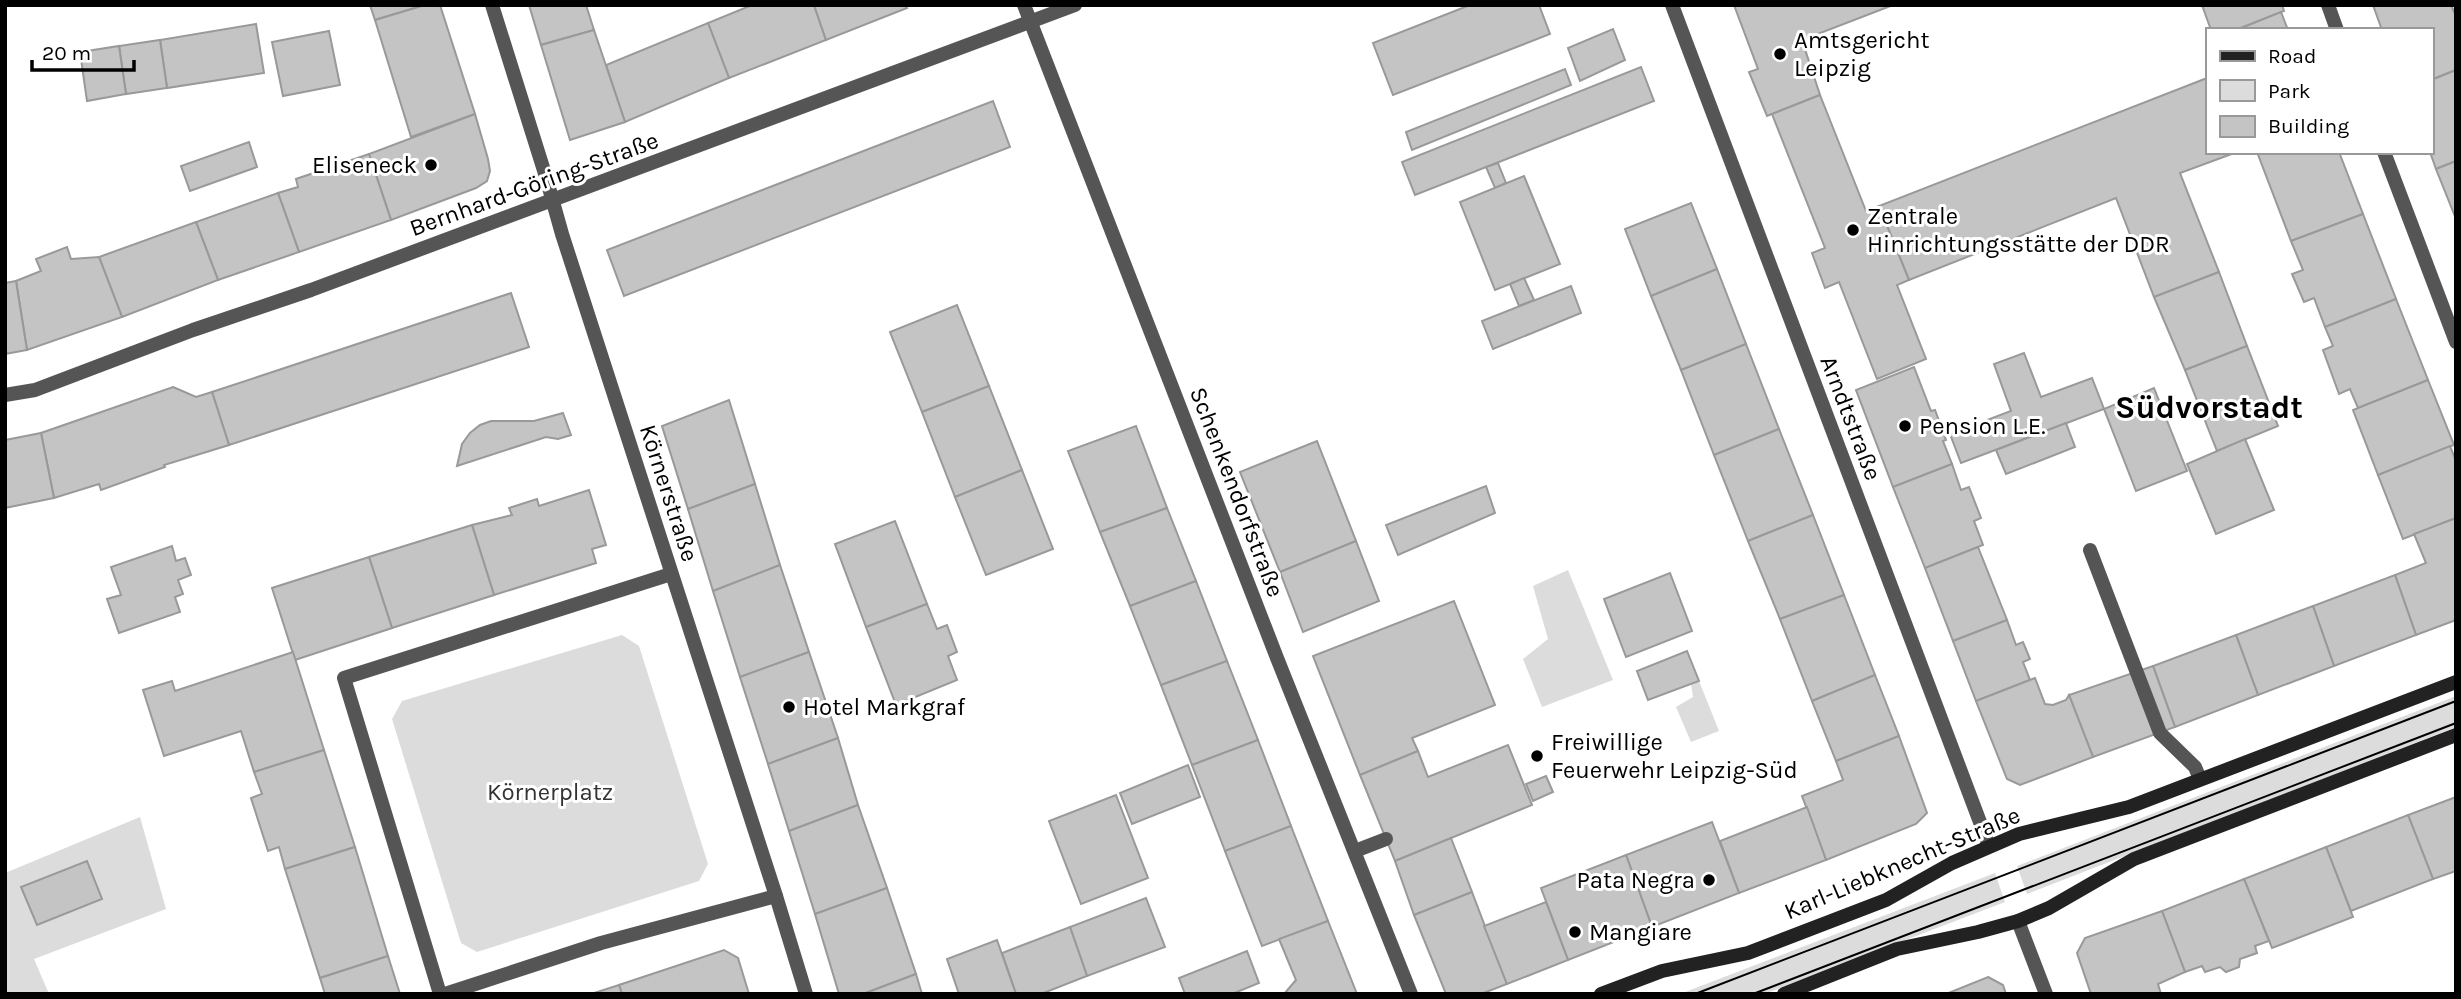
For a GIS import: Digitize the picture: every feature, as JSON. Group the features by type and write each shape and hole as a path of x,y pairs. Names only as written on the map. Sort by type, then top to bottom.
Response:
{"main road":[{"name":"Karl-Liebknecht-Straße","path":"1601,994 1661,971 1748,953 1886,900 1952,863 2019,834 2129,807 2456,682"},
{"path":"1784,994 1897,949 1978,932 2018,920 2049,908 2134,859 2456,735"}],"street":[{"name":"Körnerstraße","path":"492,5 806,994"},
{"name":"Schenkendorfstraße","path":"1024,5 1411,994"},
{"name":"Bernhard-Göring-Straße","path":"5,395 35,390 192,330 553,202 1075,5"},
{"name":"Arndtstraße","path":"1671,5 1989,846"},
{"path":"2328,5 2336,28"},
{"path":"2385,154 2456,342"},
{"path":"2090,550 2160,733 2195,766 2200,779"},
{"path":"671,574 344,678 442,994 601,943 776,896"},
{"path":"1355,851 1386,839"},
{"path":"2018,920 2046,994"}],"green space":[{"path":"1568,570 1613,680 1542,707 1523,659 1548,639 1533,586"},
{"name":"Körnerplatz","path":"622,635 639,646 708,864 699,881 477,952 461,943 392,719 402,701"},
{"path":"1699,681 1719,731 1691,742 1676,707 1693,697 1691,684"},
{"path":"2456,696 2456,727 2027,894 2017,866"},
{"path":"140,817 166,909 34,959 49,994 5,994 5,873"},
{"path":"1995,873 2005,902 1764,994 1680,994"}],"building":[{"path":"370,5 425,5 375,20"},
{"path":"425,5 440,5 475,114 411,137 375,20"},
{"path":"529,5 586,5 594,30 541,45"},
{"path":"752,5 814,5 826,40 729,78 708,23"},
{"path":"814,5 905,5 907,8 826,40"},
{"path":"1470,5 1539,5 1550,34 1393,95 1373,43"},
{"name":"Amtsgericht Leipzig","path":"1734,5 1893,5 1802,40 1820,95 1767,116 1749,72 1758,69"},
{"path":"2202,5 2282,5 2284,11 2241,28 2210,28"},
{"path":"2373,5 2451,5 2456,16 2456,70 2433,79 2433,28 2381,28"},
{"path":"2281,12 2287,28 2241,28"},
{"path":"708,23 729,78 625,122 606,65"},
{"path":"256,24 264,73 167,88 160,40"},
{"path":"1613,29 1625,60 1580,81 1568,48"},
{"path":"594,30 625,122 570,140 541,45"},
{"path":"329,31 340,85 283,96 272,42"},
{"path":"160,40 167,88 126,94 119,46"},
{"path":"119,46 126,94 87,101 80,52"},
{"path":"1641,67 1654,101 1415,195 1402,162"},
{"path":"1565,69 1571,85 1412,150 1406,132"},
{"path":"2456,70 2456,161 2436,169 2431,154 2433,154 2433,79"},
{"path":"2206,78 2206,154 2232,154 2180,173 2219,272 2154,297 2116,198 1909,280 1879,206"},
{"name":"Zentrale Hinrichtungsstätte der DDR","path":"1820,95 1866,211 1879,206 1909,280 1897,285 1926,359 1877,379 1839,282 1825,288 1812,253 1825,248 1772,114"},
{"path":"993,101 1010,147 624,296 607,250"},
{"name":"Eliseneck","path":"475,114 488,159 490,171 487,181 476,188 391,220 369,154"},
{"path":"249,142 257,167 190,191 181,166"},
{"path":"369,154 391,220 299,252 278,193 298,187 296,179"},
{"path":"2258,154 2340,154 2363,214 2291,241"},
{"path":"2456,161 2456,219 2436,169"},
{"path":"1498,163 1506,183 1495,188 1486,167"},
{"path":"1524,176 1560,264 1495,290 1460,202"},
{"path":"278,193 299,252 218,280 196,222"},
{"path":"1691,203 1717,269 1651,296 1625,229"},
{"path":"2363,214 2396,299 2325,327 2314,298 2304,302 2292,274 2303,270 2291,241"},
{"path":"196,222 218,280 122,317 99,257"},
{"path":"67,247 71,259 99,257 122,317 27,350 16,281 41,271 36,259"},
{"path":"1717,269 1746,344 1681,370 1651,296"},
{"path":"2219,272 2247,346 2185,370 2154,297"},
{"path":"1524,278 1534,300 1519,306 1510,284"},
{"path":"16,281 27,350 5,354 5,283"},
{"path":"1571,286 1581,313 1493,349 1482,321"},
{"path":"511,293 529,347 229,445 212,392"},
{"path":"2396,299 2428,380 2358,408 2350,389 2339,394 2323,350 2333,346 2325,327"},
{"path":"957,305 989,386 922,412 890,332"},
{"path":"1746,344 1779,429 1714,455 1681,370"},
{"path":"2247,346 2278,426 2217,451 2185,370"},
{"path":"2024,353 2041,397 2092,378 2104,409 1961,463 1950,434 2011,411 1994,364"},
{"name":"Pension L.E.","path":"1914,367 1931,411 1935,410 1952,464 1893,487 1856,390"},
{"path":"2428,380 2454,445 2378,475 2353,410"},
{"path":"989,386 1022,470 955,497 922,412"},
{"path":"173,387 196,397 212,392 229,445 164,465 165,467 101,490 99,484 54,498 41,433"},
{"path":"2154,388 2187,471 2136,491 2104,409"},
{"path":"729,400 755,484 688,509 662,426"},
{"path":"563,413 571,435 558,439 546,437 457,466 462,444 480,425 491,421 534,421"},
{"path":"2066,423 2075,447 2006,474 1996,450"},
{"path":"1136,426 1167,508 1100,532 1068,451"},
{"path":"1779,429 1813,515 1748,541 1714,455"},
{"path":"41,433 54,498 5,508 5,440"},
{"path":"2245,439 2274,510 2216,534 2187,464"},
{"path":"1317,441 1356,541 1280,572 1240,472"},
{"path":"2450,446 2456,461 2456,518 2403,539 2378,475"},
{"path":"1952,464 1961,490 1969,487 1981,518 1974,521 1983,545 1925,568 1893,487"},
{"path":"1022,470 1053,549 986,575 955,497"},
{"path":"755,484 780,565 713,591 688,509"},
{"path":"1486,486 1495,513 1398,555 1386,525"},
{"path":"589,490 606,545 592,549 596,563 494,595 472,525 512,515 509,508 537,499 539,506"},
{"path":"1167,508 1196,581 1130,606 1100,532"},
{"path":"1813,515 1844,595 1780,619 1748,541"},
{"path":"2456,518 2456,620 2416,635 2395,575 2426,563 2414,534"},
{"path":"895,521 927,604 866,627 835,544"},
{"path":"472,525 494,595 392,628 369,557"},
{"path":"1356,541 1379,601 1303,632 1280,572"},
{"path":"172,546 176,561 185,558 191,575 178,580 183,594 175,597 180,612 119,633 107,599 121,595 111,567"},
{"path":"1978,547 2007,620 1953,641 1925,568"},
{"path":"369,557 392,628 295,660 272,588"},
{"path":"780,565 809,652 740,677 713,591"},
{"path":"1670,573 1692,631 1626,657 1604,599"},
{"path":"2395,575 2416,635 2334,666 2313,606"},
{"path":"1196,581 1227,661 1161,685 1130,606"},
{"path":"1844,595 1875,675 1812,701 1780,619"},
{"path":"1454,601 1495,705 1412,738 1418,751 1360,775 1313,656"},
{"path":"927,604 937,629 947,625 957,652 948,656 957,680 896,705 866,627"},
{"path":"2313,606 2334,666 2258,695 2236,635"},
{"path":"2007,620 2016,645 2023,642 2030,659 2023,662 2030,680 1976,701 1953,641"},
{"path":"2236,635 2258,695 2175,727 2153,666"},
{"path":"1687,651 1699,681 1648,700 1637,671"},
{"path":"293,652 324,750 254,772 241,731 164,756 143,690 172,681 175,691"},
{"name":"Hotel Markgraf","path":"809,652 838,738 768,764 740,677"},
{"path":"1227,661 1258,740 1192,765 1161,685"},
{"path":"2153,666 2175,727 2093,757 2069,695"},
{"path":"1875,675 1899,736 1836,761 1812,701"},
{"path":"2035,678 2045,704 2053,705 2066,700 2069,695 2093,757 2020,785 2007,779 1976,701"},
{"path":"1899,736 1927,813 1916,824 1826,860 1802,796 1843,780 1836,761"},
{"path":"838,738 858,805 789,831 768,764"},
{"path":"1258,740 1291,826 1225,851 1192,765"},
{"path":"1508,745 1532,805 1395,861 1360,775 1418,751 1428,777"},
{"path":"324,750 355,847 285,869 279,847 268,851 251,798 262,794 254,772"},
{"path":"1188,765 1200,797 1132,824 1120,793"},
{"path":"1546,776 1553,792 1533,801 1526,784"},
{"path":"1116,795 1148,878 1081,904 1049,821"},
{"path":"2456,797 2456,871 2433,879 2408,815"},
{"path":"858,805 887,888 815,914 789,831"},
{"path":"1807,807 1826,860 1739,893 1720,841"},
{"path":"2408,815 2433,879 2351,911 2326,847"},
{"path":"1712,822 1739,893 1652,927 1626,855"},
{"path":"1291,826 1328,921 1262,946 1225,851"},
{"path":"1451,838 1472,892 1414,915 1395,861"},
{"path":"355,847 388,956 320,978 285,869"},
{"path":"2326,847 2353,917 2272,948 2244,879"},
{"path":"1626,855 1652,927 1568,960 1541,888"},
{"path":"87,861 102,899 37,925 21,887"},
{"path":"2244,879 2269,941 2255,946 2257,953 2240,959 2239,967 2226,972 2220,967 2205,972 2202,966 2185,972 2162,911"},
{"path":"887,888 916,974 863,994 839,994 815,914"},
{"path":"1472,892 1507,984 1481,994 1446,994 1414,915"},
{"path":"1146,898 1165,947 1087,976 1070,927"},
{"path":"1546,902 1568,960 1507,984 1484,926"},
{"path":"2162,911 2185,972 2158,984 2161,994 2091,994 2077,953 2085,938"},
{"path":"1328,921 1357,994 1284,994 1296,980 1279,939"},
{"path":"1070,927 1087,976 1041,994 1016,994 1002,953"},
{"path":"997,940 1016,994 959,994 947,959"},
{"path":"724,950 738,958 749,994 622,994 619,985"},
{"path":"1247,951 1259,983 1232,994 1185,994 1179,978"},
{"path":"388,956 400,994 325,994 320,978"},
{"path":"916,974 922,994 863,994"},
{"path":"1988,977 2003,985 2006,994 1946,994"},
{"path":"619,985 622,994 591,994"}],"tram line":[{"path":"1695,994 2456,701"},
{"path":"1753,994 2456,723"}],"place":[{"name":"Amtsgericht Leipzig","path":"1780,54"},
{"name":"Eliseneck","path":"431,165"},
{"name":"Zentrale Hinrichtungsstätte der DDR","path":"1853,230"},
{"name":"Pension L.E.","path":"1905,426"},
{"name":"Hotel Markgraf","path":"789,707"},
{"name":"Freiwillige Feuerwehr Leipzig-Süd","path":"1537,756"},
{"name":"Pata Negra","path":"1709,880"},
{"name":"Mangiare","path":"1575,932"}],"district":[{"name":"Südvorstadt","path":"2209,407"}]}
